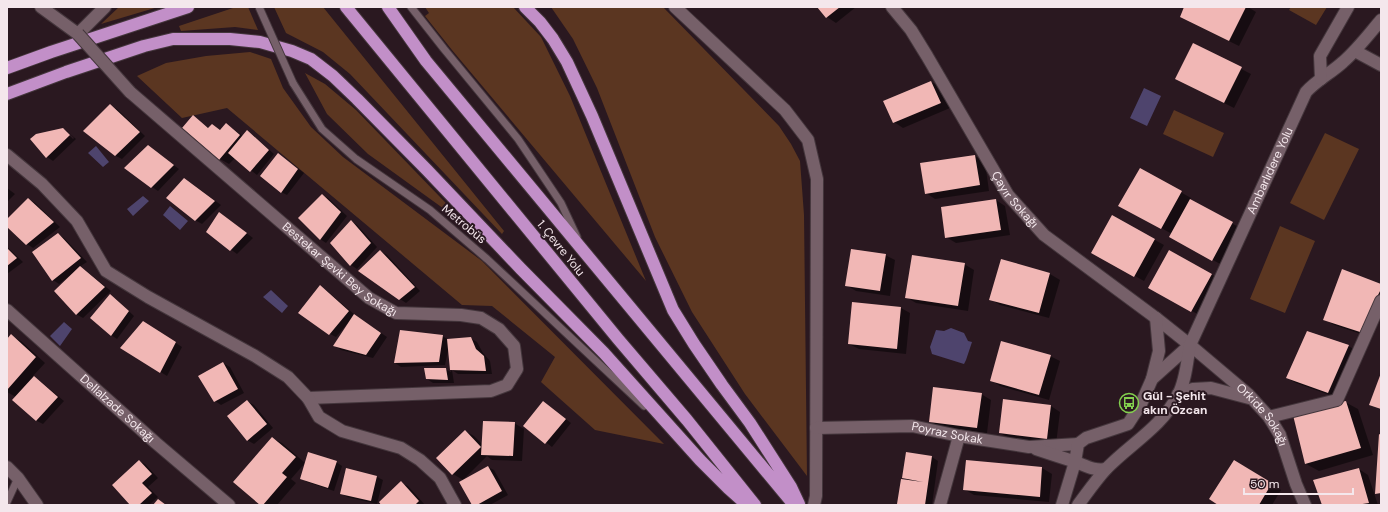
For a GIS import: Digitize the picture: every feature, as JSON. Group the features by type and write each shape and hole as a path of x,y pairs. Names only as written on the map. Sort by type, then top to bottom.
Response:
{"highway":[{"path":"7,68 58,49 188,7"},
{"name":"1. Çevre Yolu","path":"346,7 608,327 687,420 755,505"},
{"name":"1. Çevre Yolu","path":"388,7 426,60 794,505"},
{"path":"524,7 540,22 567,62 592,116 673,310 722,386 750,423 791,487 799,505"},
{"path":"7,94 144,46 173,38 230,39 260,42 292,51 311,59 333,76 427,170 521,269 604,353 683,441 728,488 747,505"}],"street":[{"path":"40,7 78,34 105,7"},
{"path":"675,7 785,110 808,140 817,179 816,496 814,505"},
{"name":"Çayır Sokağı","path":"892,7 910,30 927,56 1008,195 1044,235 1190,345"},
{"path":"1321,78 1320,56 1348,7"},
{"name":"Ambarlıdere Yolu","path":"1078,505 1106,469 1158,423 1170,409 1182,385 1190,345 1306,92 1355,51 1381,20"},
{"name":"Bestekar Şevki Bey Sokağı","path":"78,34 130,92 369,298 396,313 461,315 481,318 499,329 514,346 517,369 507,385 491,391 308,398"},
{"path":"1355,51 1381,65"},
{"path":"7,155 42,184 77,221 106,271 148,297 255,356 288,377 308,398 319,417 342,431 401,448 420,460 440,478 455,505"},
{"path":"1269,417 1337,400 1381,302"},
{"name":"Dellalzade Sokağı","path":"7,310 156,443 229,505"},
{"path":"1152,379 1159,350 1156,318"},
{"name":"Ambarlıdere Yolu","path":"1078,444 1086,438 1128,424 1141,404 1152,379 1190,345"},
{"name":"Orkide Sokağı","path":"1190,345 1252,399 1269,417 1280,435 1296,484 1305,505"},
{"path":"1178,394 1193,389 1211,388 1252,399"},
{"name":"Poyraz Sokak","path":"816,428 912,426 959,436 1029,447 1078,444"},
{"path":"940,505 959,436"},
{"path":"1062,505 1075,462 1078,444"},
{"path":"1029,447 1090,468 1100,470 1106,469"},
{"path":"7,467 18,478 37,505"}],"lane":[{"name":"Metrobüs","path":"259,7 293,83 322,129 356,159 430,210 487,259 683,441"},
{"path":"412,7 444,49 518,139 561,204 583,249"},
{"path":"7,502 18,478"}],"shaded area":[{"path":"119,7 158,7 101,24"},
{"path":"236,7 248,7 258,30 235,27 181,31 179,26"},
{"path":"274,7 323,7 504,231 502,234 350,74 323,52 286,33"},
{"path":"425,7 513,7 541,37 570,96 646,281 452,50 425,16 429,13"},
{"path":"551,7 663,7 779,126 791,144 800,161 804,215 807,476 745,394 692,312 655,237 597,88 573,39"},
{"path":"1291,7 1327,7 1316,25 1289,10"},
{"path":"250,52 271,59 283,88 311,127 343,157 482,261 664,444 595,430 541,382 555,357 492,306 462,305 227,108 182,118 137,76 166,63 206,56"},
{"path":"305,73 325,84 356,110 469,227 368,154 327,114"},
{"path":"1144,88 1161,96 1147,126 1130,118"},
{"path":"1174,110 1224,133 1213,157 1163,134"},
{"path":"1325,133 1359,149 1324,220 1290,203"},
{"path":"96,146 109,162 103,167 88,153"},
{"path":"143,196 149,201 133,216 127,209"},
{"path":"170,206 188,221 180,230 163,215"},
{"path":"1280,226 1315,241 1285,313 1250,299"},
{"path":"271,290 288,306 282,313 263,297"},
{"path":"64,322 72,329 60,346 50,336"},
{"path":"951,328 964,333 968,341 972,342 964,364 932,354 930,347 936,330 944,331"}],"building":[{"path":"817,7 840,7 826,18"},
{"path":"1184,7 1246,7 1229,41 1180,17"},
{"path":"1193,43 1242,67 1224,103 1175,79"},
{"path":"931,81 941,103 893,123 883,101"},
{"path":"110,104 140,132 115,156 83,131"},
{"path":"193,115 208,128 212,124 220,130 226,123 240,135 219,160 182,128"},
{"path":"63,128 70,135 46,158 30,139 36,134"},
{"path":"247,130 269,150 250,172 228,153"},
{"path":"148,145 174,165 151,188 124,168"},
{"path":"278,153 298,169 281,193 260,176"},
{"path":"975,155 980,185 925,194 920,163"},
{"path":"1140,168 1182,191 1161,229 1118,206"},
{"path":"184,178 215,201 195,221 166,198"},
{"path":"322,194 341,212 320,240 298,218"},
{"path":"28,198 54,222 26,245 7,227 7,219"},
{"path":"996,199 1001,230 945,238 941,207"},
{"path":"1190,199 1233,222 1212,261 1169,237"},
{"path":"219,212 247,233 230,251 206,232"},
{"path":"1112,215 1155,239 1134,277 1091,253"},
{"path":"351,220 371,243 350,266 330,243"},
{"path":"58,233 81,258 52,281 32,252"},
{"path":"7,248 17,258 7,266"},
{"path":"851,249 886,254 880,291 845,286"},
{"path":"380,250 415,287 399,300 358,271"},
{"path":"1169,250 1212,274 1191,312 1148,288"},
{"path":"912,255 965,263 958,306 905,298"},
{"path":"1001,259 1050,273 1039,313 989,300"},
{"path":"80,266 105,287 76,315 54,291"},
{"path":"1342,269 1381,284 1381,289 1360,332 1323,320"},
{"path":"320,285 349,311 329,335 298,313"},
{"path":"110,294 129,311 111,336 90,318"},
{"path":"852,302 901,307 897,349 848,344"},
{"path":"354,314 381,333 366,355 333,346"},
{"path":"143,321 176,342 160,373 120,348"},
{"path":"400,330 443,335 439,362 394,363"},
{"path":"1307,331 1349,345 1328,393 1286,378"},
{"path":"11,334 36,357 7,390 7,339"},
{"path":"471,337 476,349 484,356 486,371 450,370 447,339"},
{"path":"1001,341 1051,355 1039,395 990,381"},
{"path":"223,362 238,389 214,402 198,376"},
{"path":"424,368 446,368 448,380 426,379"},
{"path":"1381,373 1381,409 1369,405"},
{"path":"34,376 58,397 36,421 12,400"},
{"path":"933,387 982,393 977,428 929,422"},
{"path":"1003,399 1051,405 1047,439 999,433"},
{"path":"247,400 267,424 247,441 227,416"},
{"path":"543,401 566,419 545,444 523,426"},
{"path":"1346,401 1361,448 1305,464 1292,411"},
{"path":"483,421 515,422 513,456 481,455"},
{"path":"465,430 481,447 452,475 436,458"},
{"path":"1379,434 1381,435 1381,493 1375,494"},
{"path":"272,437 296,457 282,473 287,477 263,505 260,505 233,482"},
{"path":"308,452 337,461 328,488 300,479"},
{"path":"906,452 932,456 925,505 897,504 901,479 923,482 902,478"},
{"path":"139,460 152,474 142,483 152,493 139,505 130,505 112,485"},
{"path":"966,460 1042,467 1040,497 963,490"},
{"path":"1234,460 1272,483 1259,505 1218,505 1209,499"},
{"path":"488,466 502,491 477,505 472,505 459,482"},
{"path":"346,468 377,476 371,501 340,494"},
{"path":"1359,468 1369,503 1356,505 1322,505 1313,480"},
{"path":"401,481 419,501 415,505 381,505 379,502"},
{"path":"158,499 166,505 153,505"}],"place":[{"name":"Gül - Şehit akın Özcan","path":"1129,403"}]}
